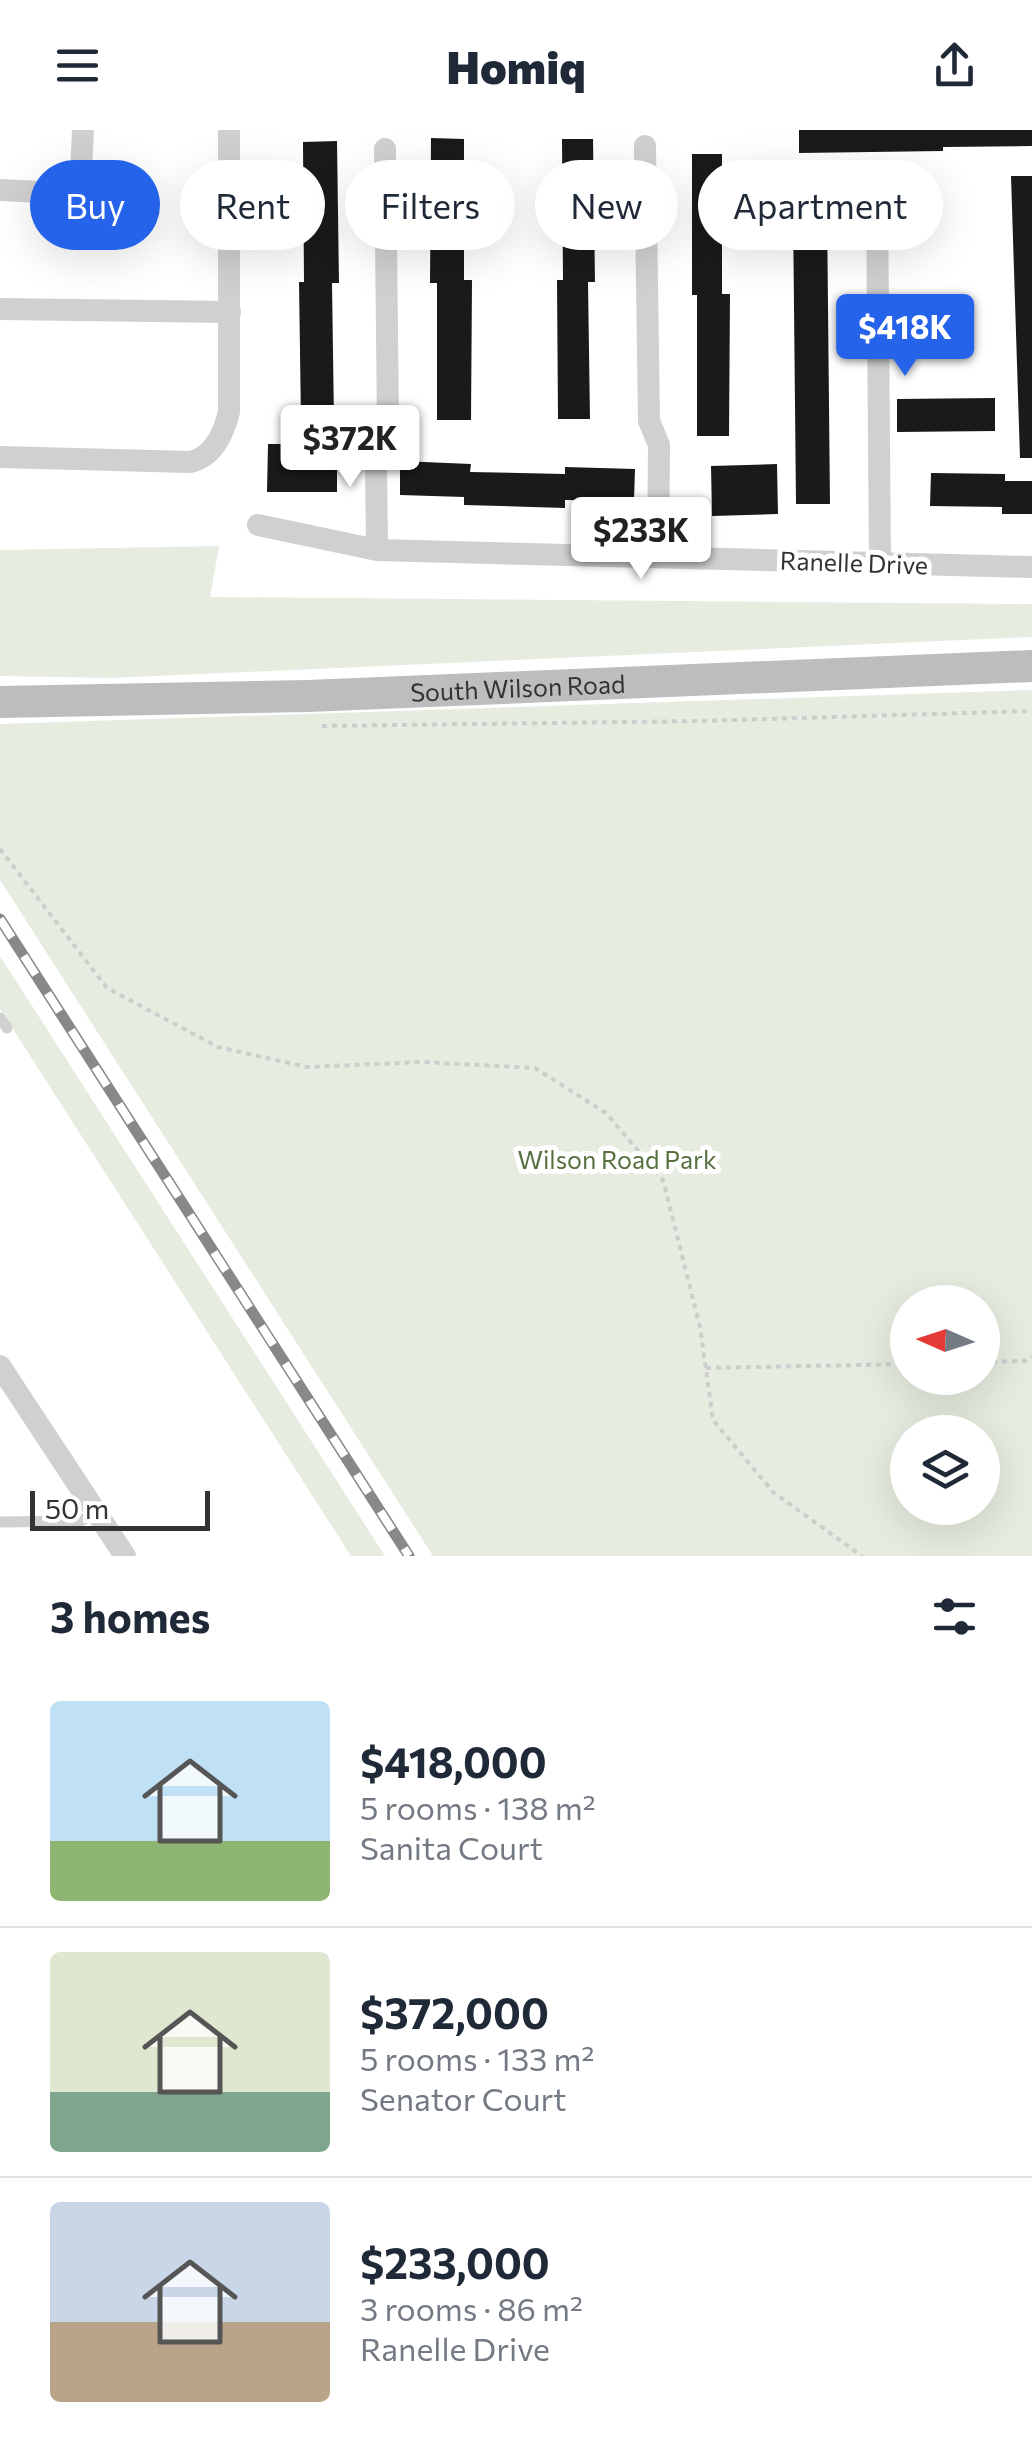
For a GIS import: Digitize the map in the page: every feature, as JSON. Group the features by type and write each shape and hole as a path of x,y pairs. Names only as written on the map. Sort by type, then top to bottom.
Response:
{"main road":[{"name":"South Wilson Road","path":"1,702 308,696 1032,666"}],"street":[{"path":"0,190 80,194 83,130"},
{"path":"0,458 197,461 217,443 229,412 230,130"},
{"path":"646,146 649,421 658,446 658,556"},
{"path":"377,550 376,461 388,424 385,149"},
{"path":"877,250 880,562"},
{"path":"0,309 230,312"},
{"name":"Ranelle Drive","path":"258,525 377,550 1032,566"},
{"path":"0,1366 125,1556"}],"lane":[{"path":"0,1522 80,1521 96,1512"}],"path":[{"path":"315,726 700,721 1032,711"},
{"path":"0,849 107,988 218,1047 307,1067 423,1062 535,1068 606,1114 663,1180 700,1326 712,1420 774,1492 862,1556"},
{"path":"1000,1362 1032,1357"},
{"path":"706,1368 890,1364"}],"green space":[{"path":"219,546 210,597 1032,604 1032,637 111,678 0,676 0,550"},
{"name":"Wilson Road Park","path":"1032,690 1032,1556 433,1556 0,880 0,724"},
{"path":"0,956 385,1556 351,1556 0,1009"}],"building":[{"path":"799,130 1032,130 1032,146 799,153"},
{"path":"431,138 464,139 464,160 431,160"},
{"path":"562,139 593,139 593,160 562,160"},
{"path":"337,141 339,283 332,283 334,422 301,422 299,282 304,282 304,250 325,250 325,160 303,160 303,142"},
{"path":"692,154 722,154 722,160 698,160 698,250 722,250 722,294 730,294 729,436 697,436 697,295 692,295"},
{"path":"1011,176 1032,176 1032,458 1020,458"},
{"path":"430,250 464,250 464,280 472,280 471,420 437,420 437,283 430,283"},
{"path":"563,250 595,250 595,282 588,282 590,419 558,419 557,280 563,280"},
{"path":"793,250 827,250 830,504 796,504"},
{"path":"995,398 995,431 897,432 897,399"},
{"path":"268,444 337,444 337,492 267,492"},
{"path":"400,461 471,464 470,472 565,474 565,467 635,469 634,501 565,500 565,508 464,505 464,497 400,495"},
{"path":"777,464 778,514 712,516 711,466"},
{"path":"931,473 1005,474 1005,481 1032,481 1032,514 1002,514 1002,507 930,506"}],"railway":[{"path":"0,919 409,1556"}]}
